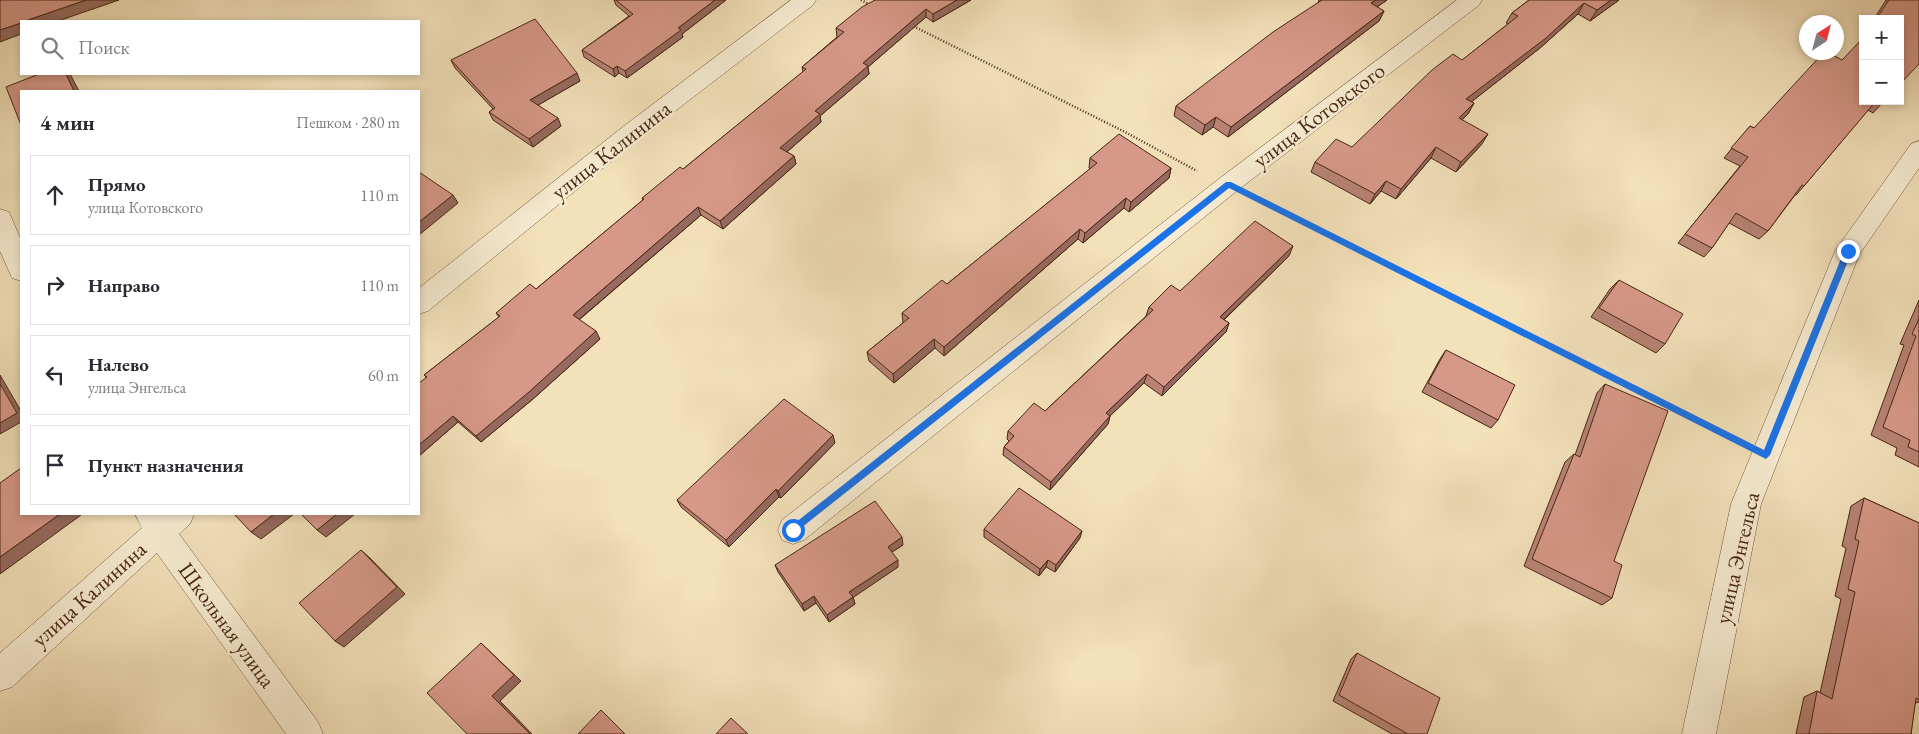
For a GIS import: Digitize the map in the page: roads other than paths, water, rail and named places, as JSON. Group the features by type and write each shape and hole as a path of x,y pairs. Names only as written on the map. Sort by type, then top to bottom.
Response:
{"street":[{"name":"улица Калинина","path":"420,303 632,132 805,0"},
{"name":"улица Котовского","path":"793,530 1229,184 1471,0"},
{"name":"улица Энгельса","path":"1699,734 1746,504 1848,251 1919,150"},
{"path":"0,219 20,268"},
{"name":"улица Калинина","path":"0,675 162,519"},
{"name":"Школьная улица","path":"162,519 306,734"}]}
